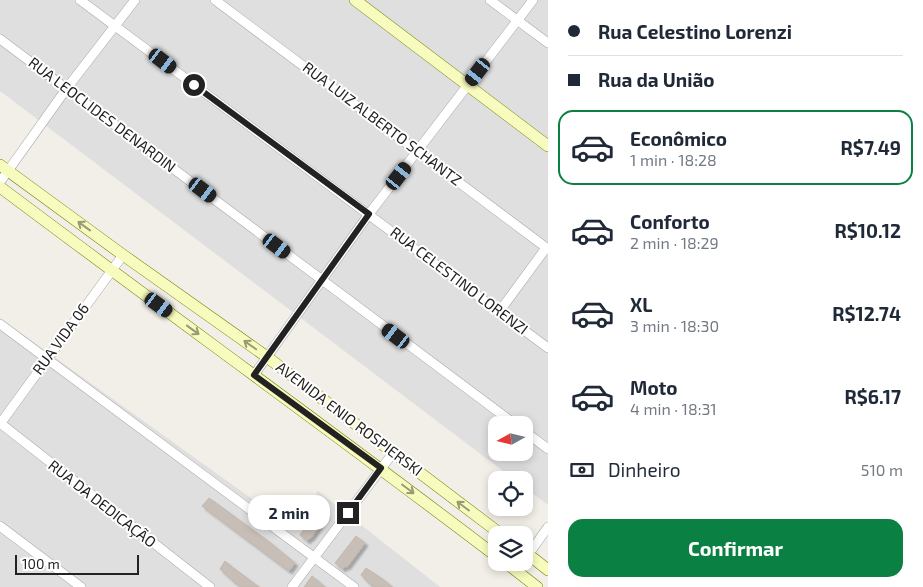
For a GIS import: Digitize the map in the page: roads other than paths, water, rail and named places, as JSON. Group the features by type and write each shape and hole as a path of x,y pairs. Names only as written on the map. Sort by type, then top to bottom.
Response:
{"street":[{"name":"RUA CELESTINO LORENZI","path":"80,0 548,348"},
{"path":"0,182 4,167 135,0"},
{"name":"RUA LUIZ ALBERTO SCHANTZ","path":"215,0 547,248"},
{"path":"354,0 548,146"},
{"path":"490,0 548,43"},
{"path":"254,375 369,214 533,0"},
{"name":"RUA LEOCLIDES DENARDIN","path":"0,39 504,416"},
{"name":"AVENIDA ENIO ROSPIERSKI","path":"4,167 123,255 267,357 490,526"},
{"name":"AVENIDA ENIO ROSPIERSKI","path":"0,187 381,468 488,550"},
{"path":"499,312 547,248"},
{"name":"RUA VIDA 06","path":"0,423 123,255"},
{"path":"0,324 354,587"},
{"name":"RUA DA DEDICAÇÃO","path":"0,423 207,585"},
{"path":"533,438 548,449"},
{"path":"292,587 393,452"},
{"path":"0,526 81,587"},
{"path":"533,545 548,527"},
{"path":"533,558 548,570"},
{"path":"517,571 537,587"}]}
